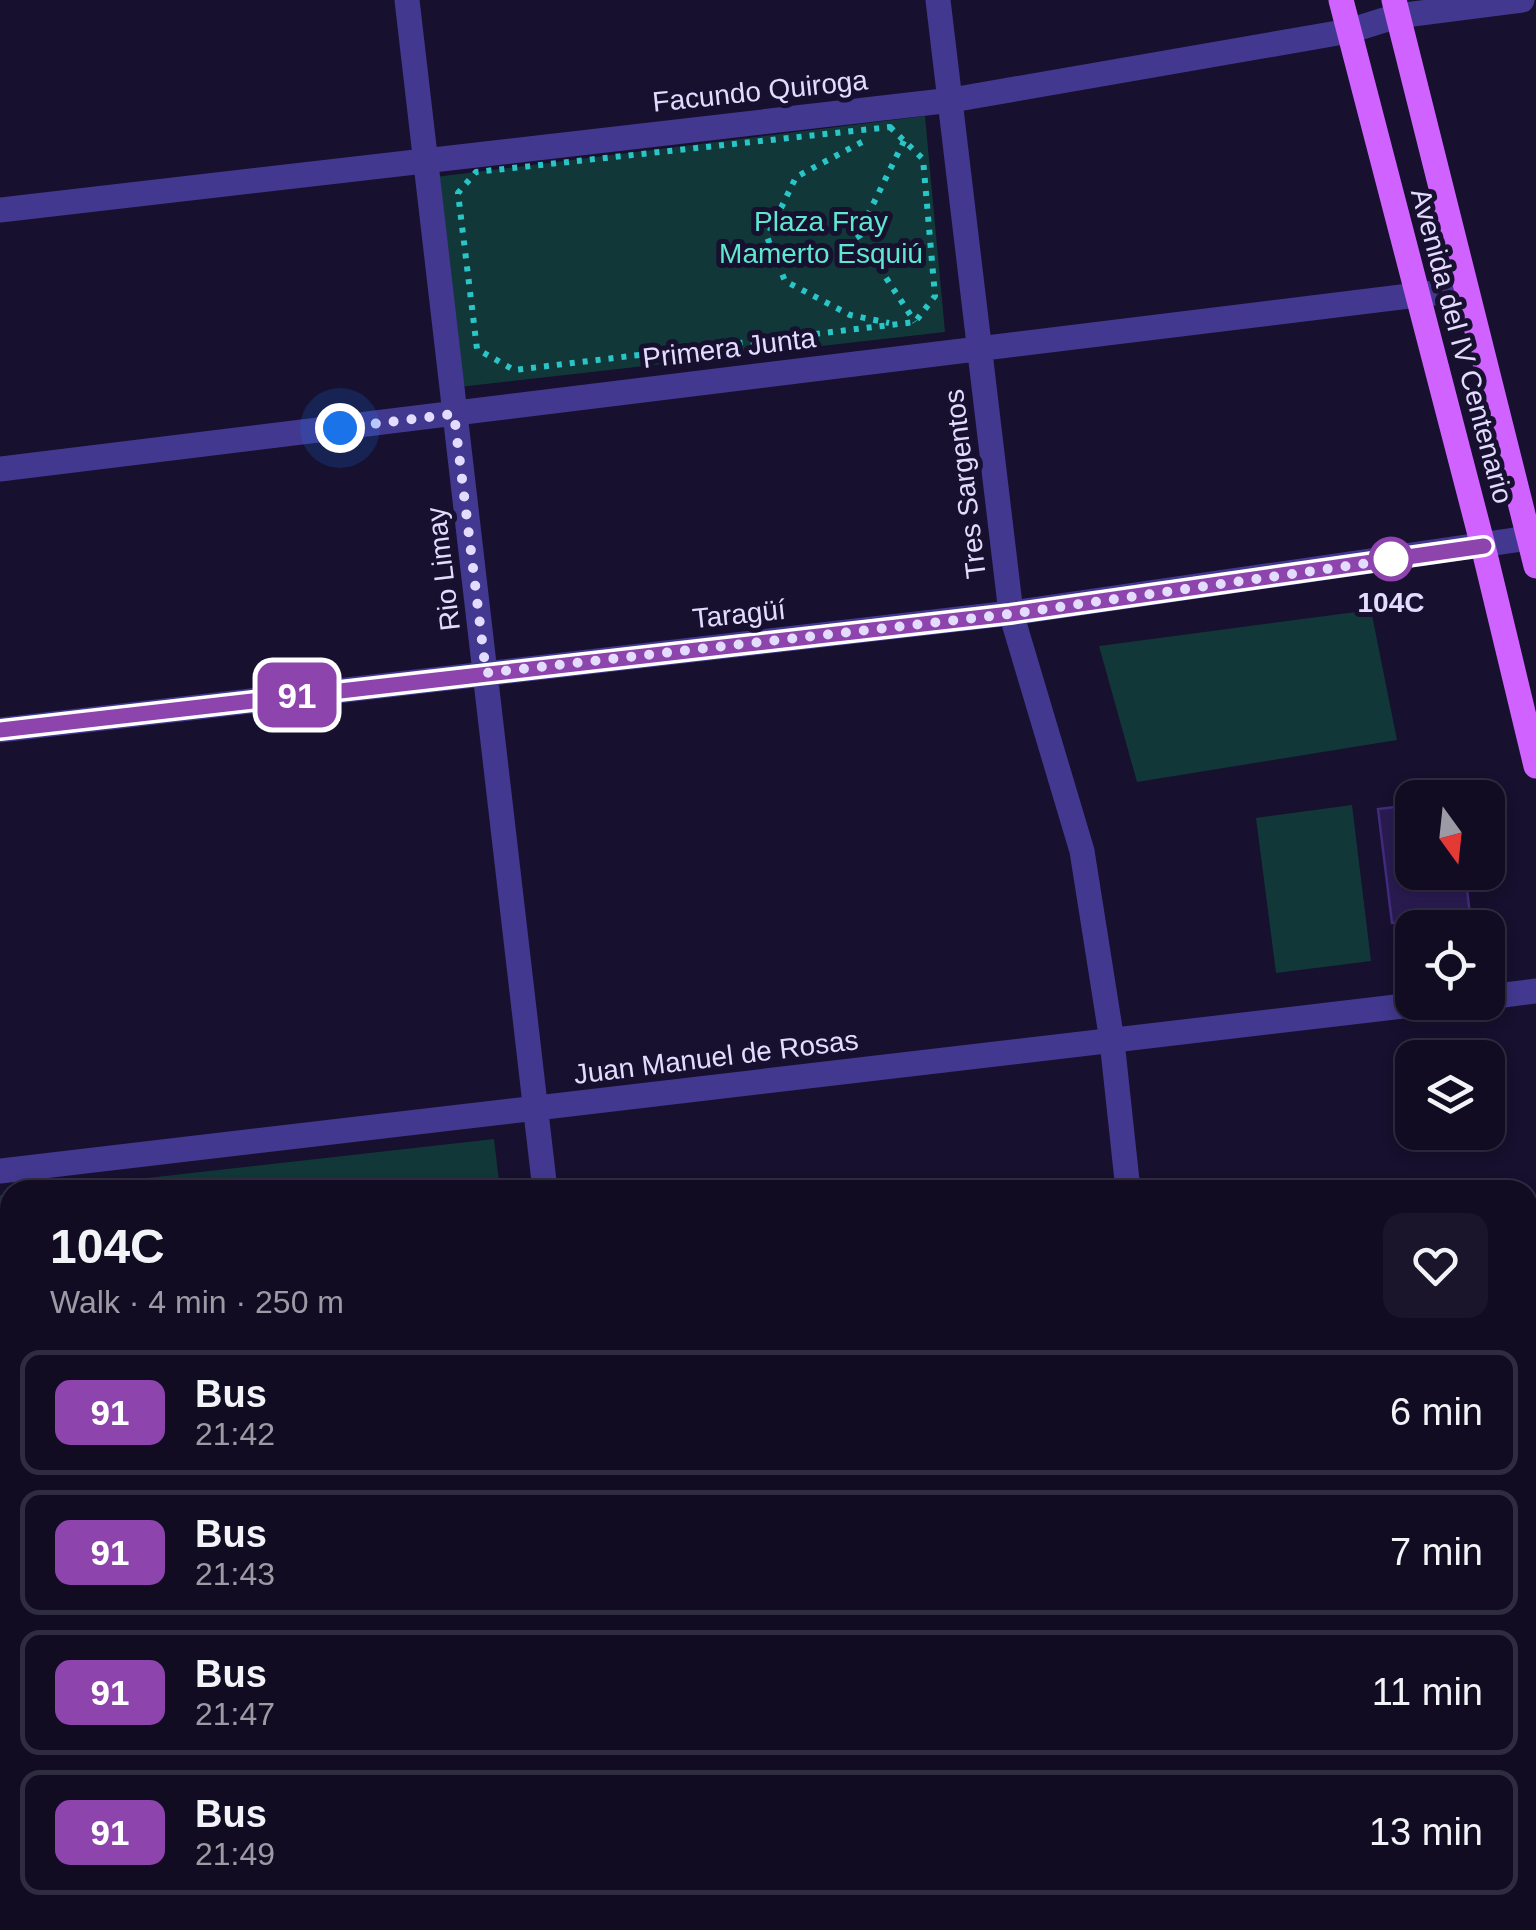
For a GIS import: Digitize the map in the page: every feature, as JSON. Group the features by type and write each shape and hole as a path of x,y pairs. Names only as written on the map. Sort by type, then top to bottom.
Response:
{"main road":[{"name":"Avenida del IV Centenario","path":"1341,0 1484,546 1536,766"},
{"name":"Avenida del IV Centenario","path":"1396,8 1532,537 1536,566"}],"street":[{"name":"Rio Limay","path":"407,0 544,1180"},
{"name":"Tres Sargentos","path":"938,0 1010,614 1082,851 1112,1041 1127,1180"},
{"name":"Facundo Quiroga","path":"0,210 952,100 1349,30 1396,8 1522,0"},
{"name":"Primera Junta","path":"0,469 1466,289"},
{"name":"Taragüí","path":"0,730 1010,614 1532,537"},
{"path":"1505,995 1536,991"},
{"name":"Juan Manuel de Rosas","path":"0,1171 1395,1007"}],"path":[{"path":"890,128 796,177 767,237 784,280 850,316 895,324"},
{"path":"890,128 904,141 922,158 935,296 916,322 514,370 477,348 458,192 476,172 890,128"},
{"path":"904,141 858,235 916,322"}],"green space":[{"name":"Plaza Fray Mamerto Esquiú","path":"925,116 945,332 450,388 427,178"},
{"path":"1371,610 1397,740 1137,782 1099,646"},
{"path":"1352,805 1371,961 1276,973 1256,818"},
{"path":"494,1139 499,1180 130,1180"}],"building":[{"path":"1395,807 1395,890 1467,890 1469,910 1395,910 1392,923 1378,809"}],"bus line":[{"name":"91","path":"0,730 1010,614 1484,546"}],"place":[{"name":"104C","path":"1391,559"}],"route":[{"path":"340,428 454,414 486,673 1010,614 1404,558 1391,559"}]}
